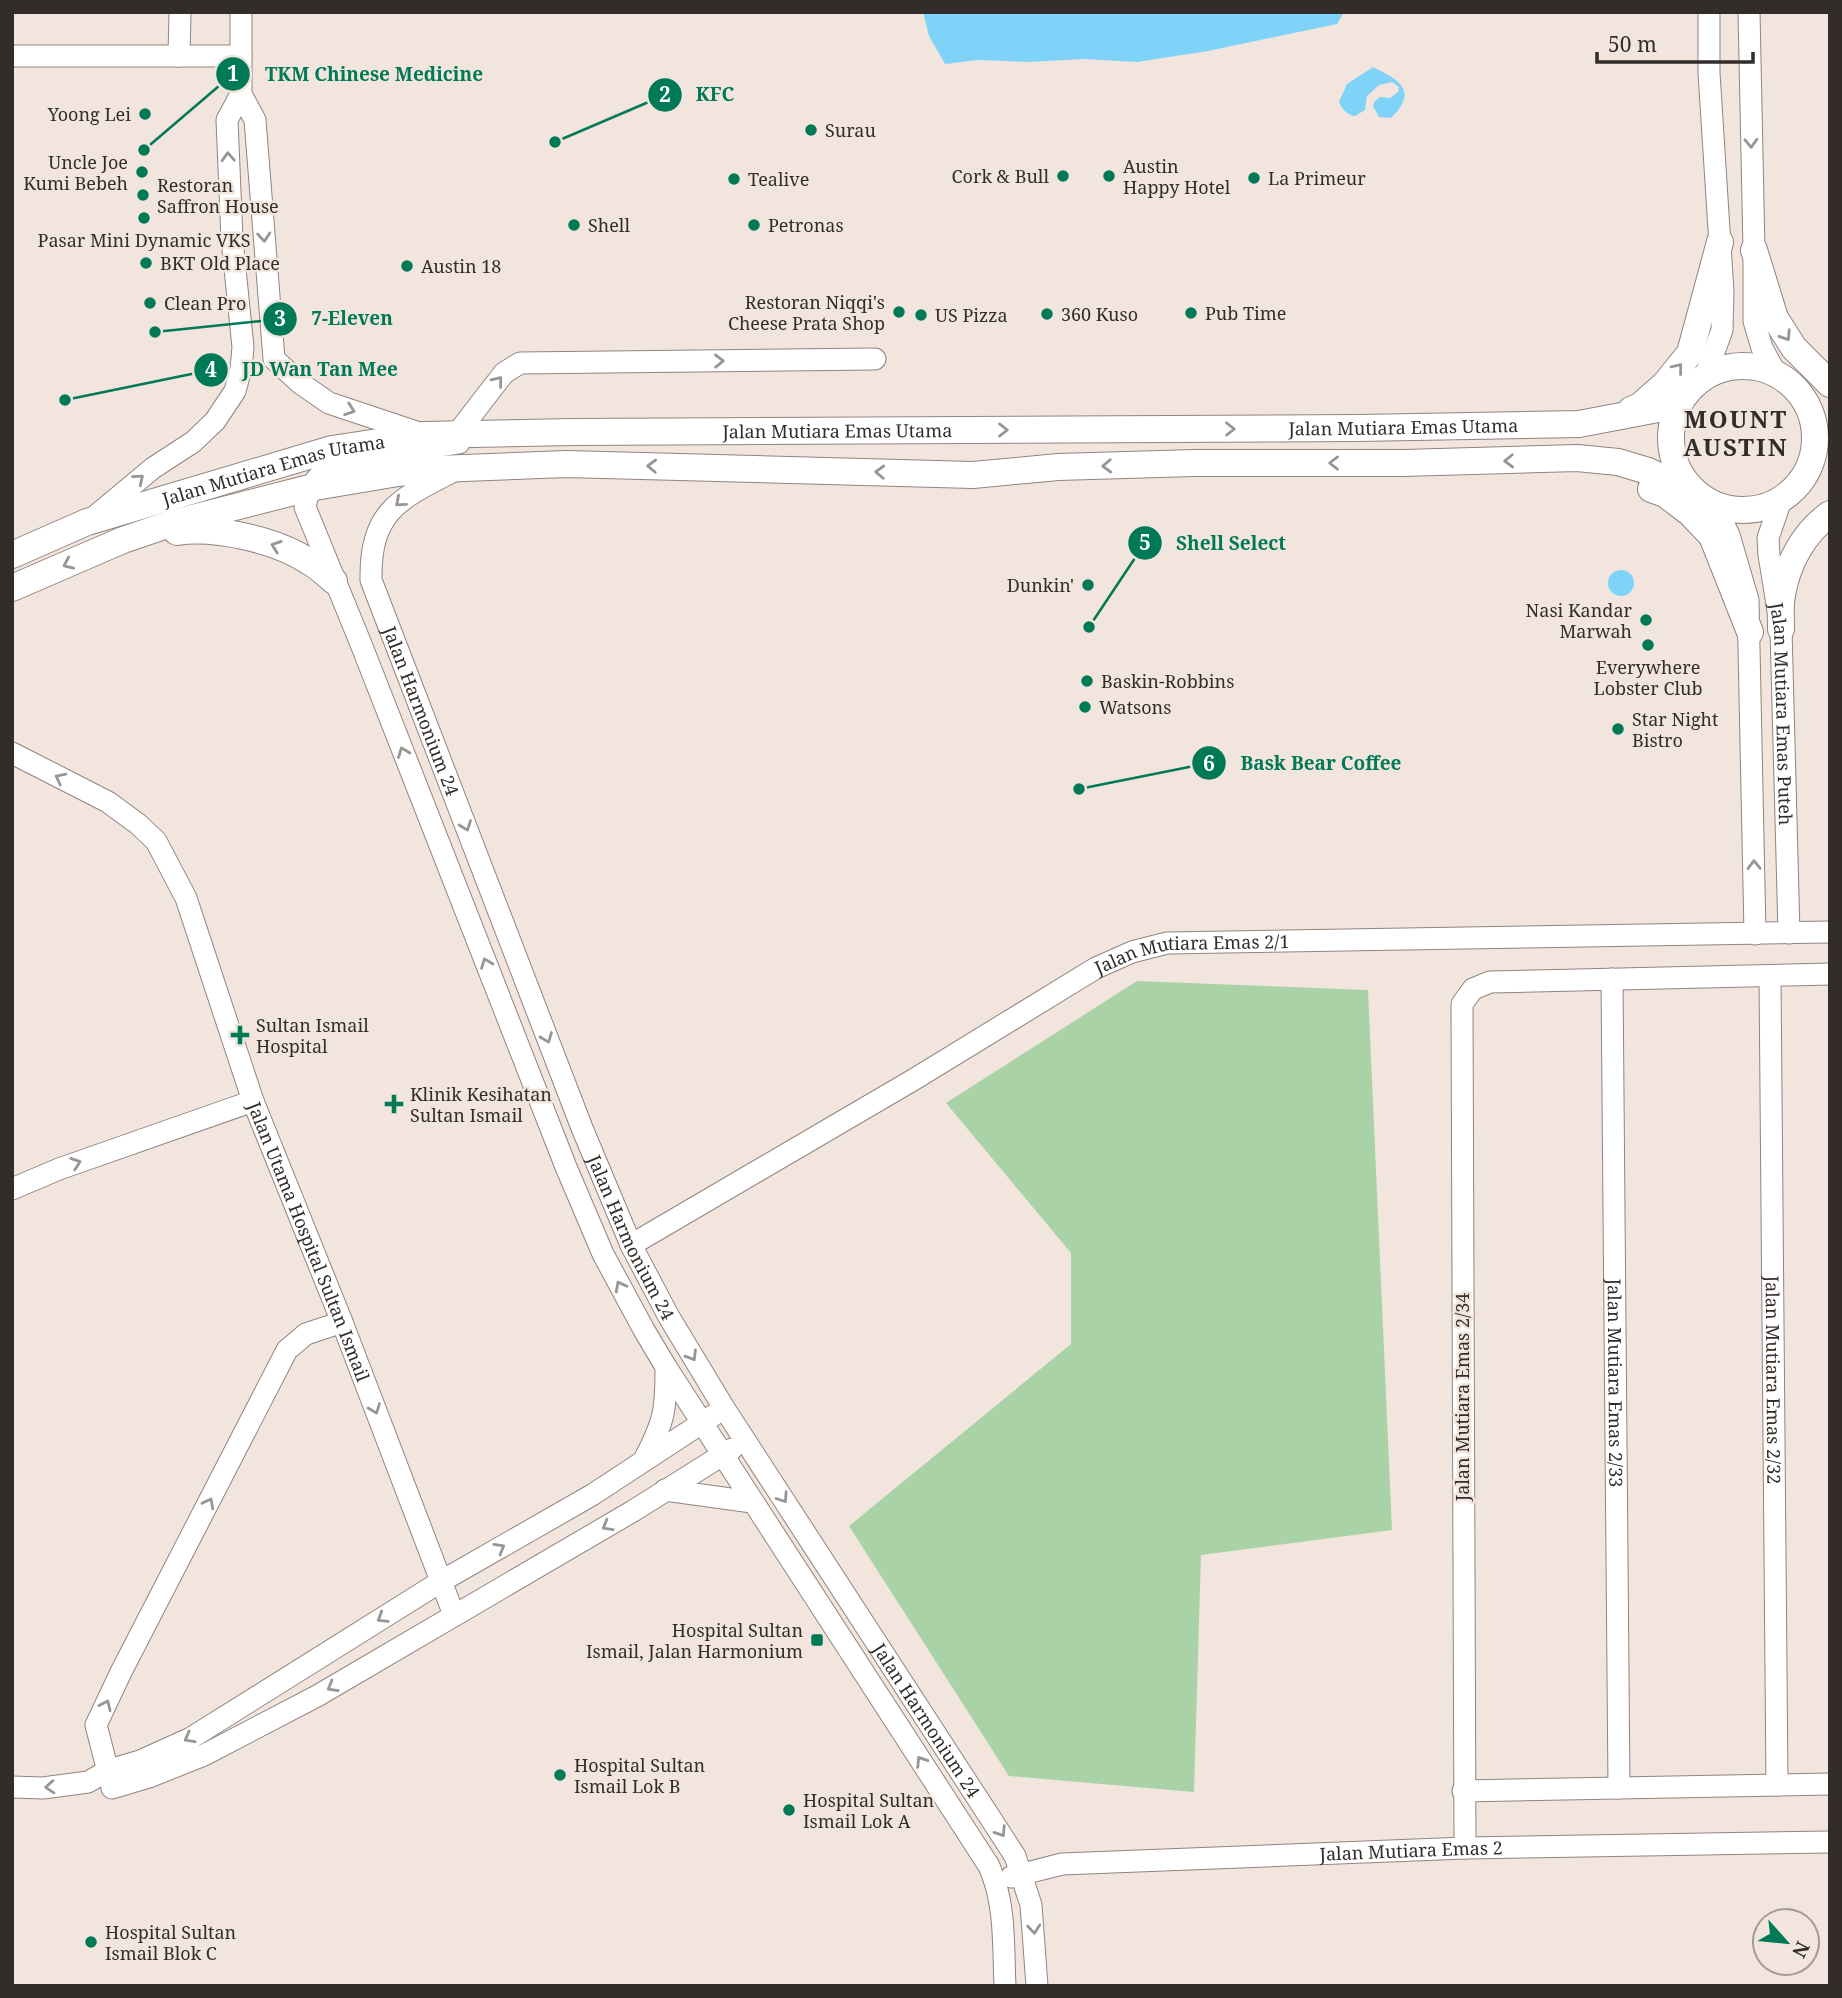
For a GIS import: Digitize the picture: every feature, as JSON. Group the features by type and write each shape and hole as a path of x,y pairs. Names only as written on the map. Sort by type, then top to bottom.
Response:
{"main road":[{"path":"1579,424 1640,407 1665,384 1690,353 1720,242"},
{"path":"1754,250 1775,318 1794,348 1830,384"},
{"path":"1789,494 1810,463 1815,435 1812,416 1804,399 1792,385 1759,367 1740,366 1705,376 1690,388 1672,422 1670,441 1677,469 1693,492 1715,506 1738,511 1760,509 1789,494 1830,471"},
{"path":"1804,399 1830,408"},
{"name":"Jalan Mutiara Emas Utama","path":"12,555 87,522 332,449 425,435 1579,424 1679,405"},
{"path":"1577,458 1665,494 1690,513 1712,536 1750,632"},
{"name":"Jalan Mutiara Emas Utama","path":"12,588 123,540 173,523 309,488 398,473 459,468 566,464 973,475 1058,467 1577,458 1618,462 1648,471 1693,492"},
{"path":"1781,629 1782,596 1790,566 1801,543 1830,514"},
{"path":"123,540 193,529 252,539 298,554 334,581"}],"street":[{"path":"87,522 153,468 193,442 215,421 235,391 243,347 232,240 227,120 241,94 241,12"},
{"path":"1705,376 1722,330 1723,292 1709,73 1709,12"},
{"path":"1749,12 1754,321 1762,348 1776,374"},
{"path":"179,56 180,17"},
{"path":"12,56 241,56"},
{"path":"241,94 255,120 274,359 300,383 329,403 425,435"},
{"path":"227,120 255,120"},
{"path":"309,488 330,466 338,462 455,444 467,434 504,373 520,363 875,359"},
{"name":"Jalan Harmonium 24","path":"459,468 411,493 385,516 373,542 371,579 577,1115 631,1245 669,1317 724,1408 1007,1840 1023,1872 1031,1905 1037,1986"},
{"name":"Jalan Harmonium 24","path":"309,488 304,507 603,1254 666,1367 838,1630 996,1882 1002,1909 1005,1986"},
{"name":"Jalan Mutiara Emas Puteh","path":"1789,494 1768,538 1769,564 1781,629 1789,933"},
{"name":"Jalan Mutiara Emas Puteh","path":"1715,506 1729,535 1748,600 1755,934"},
{"path":"12,753 108,802 156,841 186,898 253,1101"},
{"name":"Jalan Mutiara Emas 2/1","path":"631,1245 913,1080 1096,968 1132,952 1167,943 1830,932"},
{"path":"1612,979 1830,974"},
{"name":"Jalan Mutiara Emas 2/32","path":"1770,976 1777,1785"},
{"name":"Jalan Mutiara Emas 2/34","path":"1465,1848 1462,1004 1473,989 1490,982 1612,979"},
{"name":"Jalan Mutiara Emas 2/33","path":"1612,979 1619,1788"},
{"name":"Jalan Utama Hospital Sultan Ismail","path":"12,1189 59,1169 253,1101 342,1322 454,1615"},
{"path":"111,1779 96,1725 263,1399 280,1360 287,1350 306,1335 342,1322"},
{"path":"643,1462 659,1433 666,1409 666,1367"},
{"path":"111,1779 140,1761 191,1738 440,1582 592,1495 724,1408"},
{"path":"12,1787 43,1788 159,1774 204,1755 317,1696 633,1511 746,1441"},
{"path":"664,1490 752,1502"},
{"path":"1463,1791 1830,1784"},
{"name":"Jalan Mutiara Emas 2","path":"996,1882 1023,1872 1062,1864 1465,1848 1830,1842"}],"green space":[{"path":"1137,981 1368,990 1392,1530 1201,1555 1194,1792 1009,1776 849,1526 1071,1344 1071,1253 946,1103"}],"water":[{"path":"923,12 1344,12 1337,24 1208,51 1137,62 1084,59 1028,62 978,60 945,64 929,36"},
{"path":"1373,67 1398,81 1402,87 1404,100 1391,118 1379,117 1373,106 1380,97 1390,98 1398,92 1399,87 1392,82 1379,85 1367,96 1365,110 1355,116 1345,111 1339,102 1347,84"},
{"path":"1621,570 1630,574 1634,583 1630,592 1621,596 1612,592 1608,583 1612,574"}],"place":[{"name":"Yoong Lei","path":"145,114"},
{"name":"Surau","path":"811,130"},
{"name":"KFC","path":"555,142"},
{"name":"TKM Chinese Medicine","path":"144,150"},
{"name":"Uncle Joe Kumi Bebeh","path":"142,172"},
{"name":"Cork & Bull","path":"1063,176"},
{"name":"Austin Happy Hotel","path":"1109,176"},
{"name":"La Primeur","path":"1254,178"},
{"name":"Tealive","path":"734,179"},
{"name":"Restoran Saffron House","path":"143,195"},
{"name":"Pasar Mini Dynamic VKS","path":"144,218"},
{"name":"Shell","path":"574,225"},
{"name":"Petronas","path":"754,225"},
{"name":"BKT Old Place","path":"146,263"},
{"name":"Austin 18","path":"407,266"},
{"name":"Clean Pro","path":"150,303"},
{"name":"Restoran Niqqi's Cheese Prata Shop","path":"899,312"},
{"name":"Pub Time","path":"1191,313"},
{"name":"360 Kuso","path":"1047,314"},
{"name":"US Pizza","path":"921,315"},
{"name":"7-Eleven","path":"155,332"},
{"name":"JD Wan Tan Mee","path":"65,400"},
{"name":"Dunkin'","path":"1088,585"},
{"name":"Nasi Kandar Marwah","path":"1646,620"},
{"name":"Shell Select","path":"1089,627"},
{"name":"Everywhere Lobster Club","path":"1648,645"},
{"name":"Baskin-Robbins","path":"1087,681"},
{"name":"Watsons","path":"1085,707"},
{"name":"Star Night Bistro","path":"1618,729"},
{"name":"Bask Bear Coffee","path":"1079,789"},
{"name":"Sultan Ismail Hospital","path":"240,1035"},
{"name":"Klinik Kesihatan Sultan Ismail","path":"394,1104"},
{"name":"Hospital Sultan Ismail, Jalan Harmonium","path":"817,1640"},
{"name":"Hospital Sultan Ismail Lok B","path":"560,1775"},
{"name":"Hospital Sultan Ismail Lok A","path":"789,1810"},
{"name":"Hospital Sultan Ismail Blok C","path":"91,1942"}],"district":[{"name":"MOUNT AUSTIN","path":"1736,432"}]}
